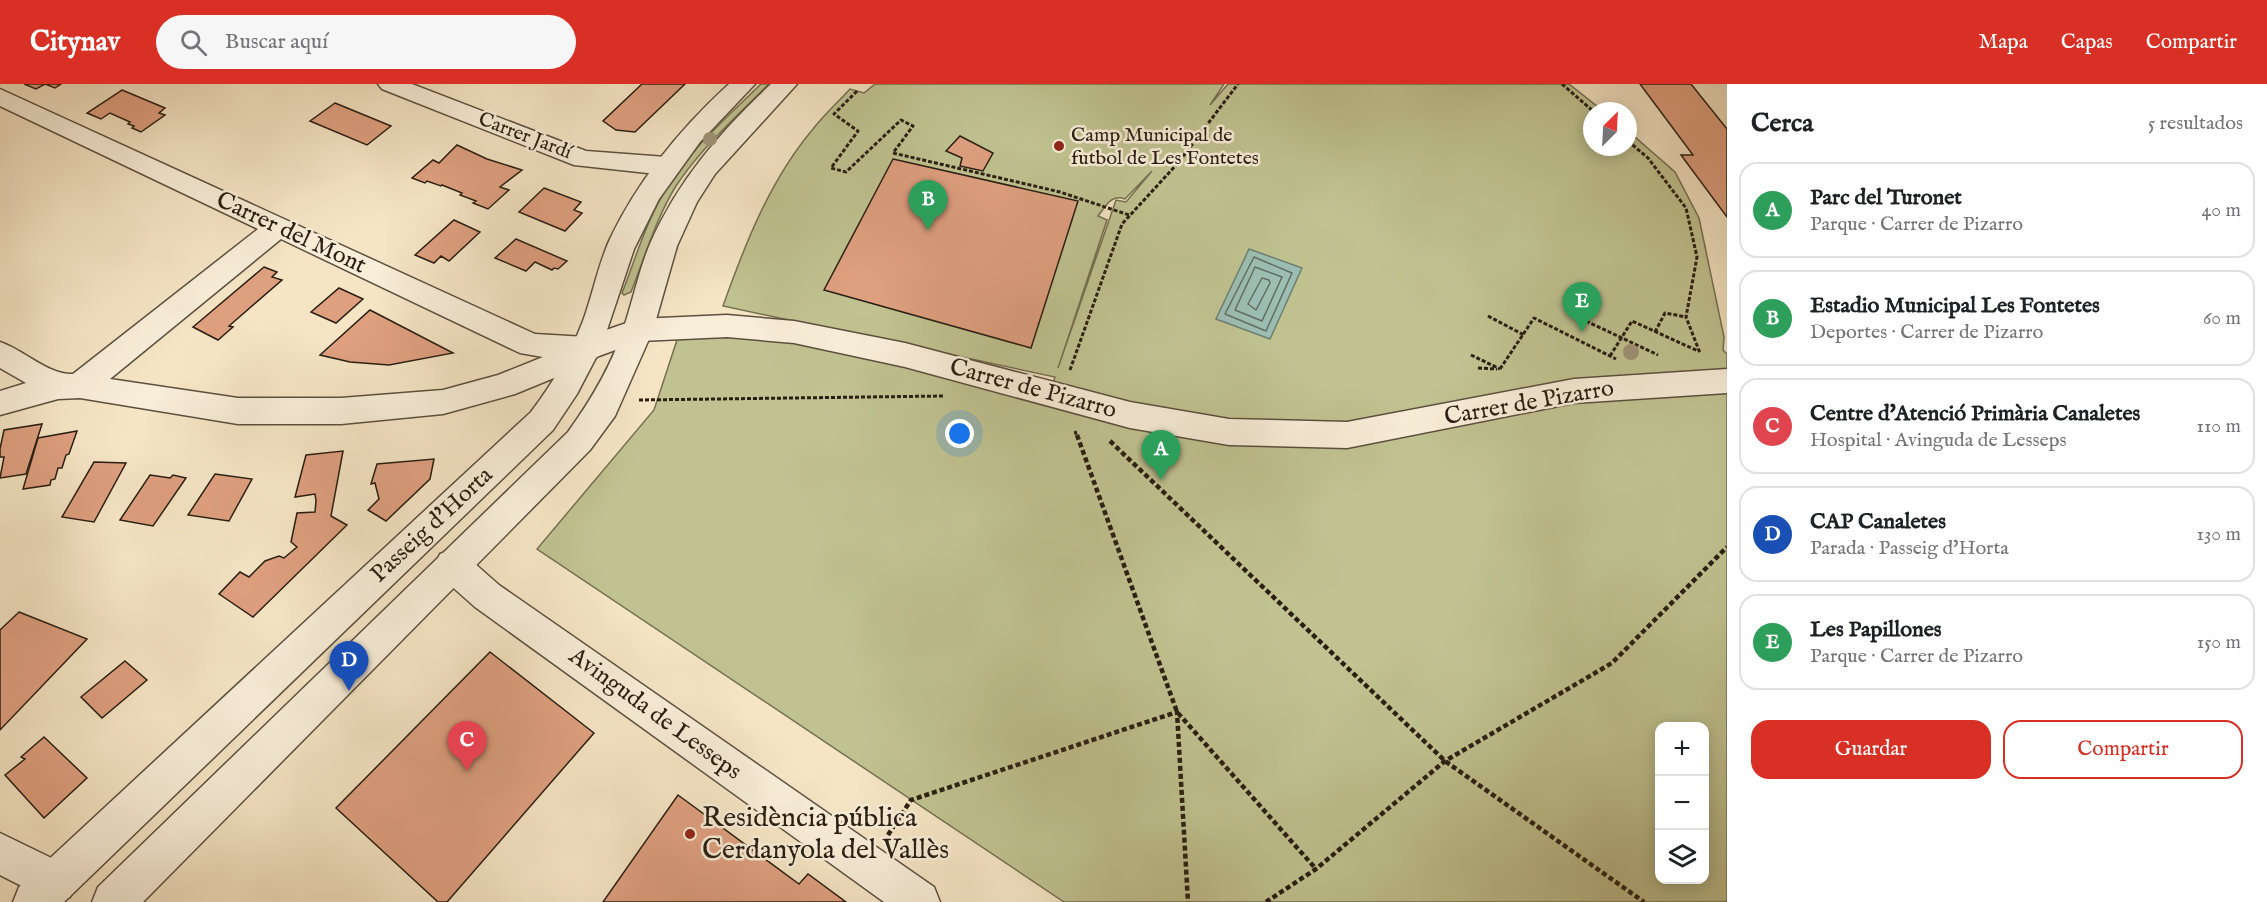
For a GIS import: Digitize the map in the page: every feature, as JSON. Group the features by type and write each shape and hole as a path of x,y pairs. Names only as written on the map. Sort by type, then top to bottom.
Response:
{"street":[{"name":"Carrer Jardí","path":"390,84 583,159 666,166"},
{"name":"Passeig d'Horta","path":"44,892 542,421 562,394 574,356 624,240 666,166 726,99 743,84"},
{"name":"Passeig d'Horta","path":"113,902 579,441 607,400 638,330 663,246 684,201 706,168 757,111 785,84"},
{"name":"Carrer del Mont","path":"0,98 531,345 574,356"},
{"path":"0,403 69,386 278,226"},
{"name":"Carrer de Pizarro","path":"69,386 238,411 341,411 443,402 504,385 638,330 727,326 794,332 906,355 1130,415 1229,432 1347,435 1574,391 1719,381"},
{"path":"0,354 69,386"},
{"path":"504,385 552,407"},
{"name":"Avinguda de Lesseps","path":"452,565 487,596 920,902"},
{"path":"0,852 44,892"}],"path":[{"path":"1188,902 1177,712 1061,395 1122,224 1178,163 1238,84"},
{"path":"1562,84 1583,102"},
{"path":"857,91 834,114 858,131 831,168 846,171 901,120 913,126 894,153 1060,192 1129,215"},
{"path":"1637,149 1648,158 1686,208 1697,258 1686,317 1699,351 1719,381"},
{"path":"1655,332 1665,313 1686,317"},
{"path":"1488,316 1524,334"},
{"path":"1500,369 1534,318 1620,361"},
{"path":"1586,321 1660,356"},
{"path":"1610,356 1632,321 1699,351"},
{"path":"1471,355 1500,369"},
{"path":"1478,368 1500,369"},
{"path":"607,400 944,396"},
{"path":"1104,435 1445,761 1644,902"},
{"path":"1266,902 1317,869 1445,761 1612,663 1727,547"},
{"path":"868,866 911,800 1177,712"},
{"path":"1177,712 1317,869"}],"green space":[{"path":"761,84 769,84 708,145 676,186 657,224 631,292 624,295 622,293 646,230 663,194 708,136"},
{"path":"875,84 1224,84 1210,105 1228,84 1569,84 1592,102 1583,102 1583,156 1637,156 1637,139 1675,172 1699,218 1724,337 1723,350 1727,354 1727,902 1064,902 537,549 654,410 678,337 745,334 866,356 1047,401 1055,377 723,306 740,259 771,191 817,124 850,89 864,93","holes":["1152,171 1126,202 1116,200 1058,368 1107,220 1098,216 1112,200 1125,199"]}],"water":[{"path":"1249,249 1302,268 1270,339 1216,319"}],"building":[{"path":"24,84 45,84 36,89"},
{"path":"45,84 61,84 55,88"},
{"path":"642,84 685,84 635,132 616,130 603,121"},
{"path":"1640,84 1691,84 1727,129 1727,217 1681,155 1693,155"},
{"path":"122,90 165,108 159,113 165,115 141,132 132,128 134,126 128,124 130,122 110,113 101,119 87,113"},
{"path":"335,103 391,126 367,145 310,121"},
{"path":"960,136 993,153 983,171 960,166 962,158 946,151"},
{"path":"457,145 487,159 522,170 500,187 509,190 488,209 460,195 462,193 442,185 427,181 425,183 412,178 433,160 439,163"},
{"path":"893,159 1078,201 1031,348 824,290"},
{"path":"544,188 581,202 574,210 582,213 565,231 519,212"},
{"path":"454,220 480,232 449,261 441,256 434,263 415,255"},
{"path":"516,239 567,261 558,269 552,270 535,262 526,271 495,258"},
{"path":"264,267 277,272 272,277 282,280 229,326 233,327 218,340 193,327"},
{"path":"339,288 363,299 336,323 311,312"},
{"path":"370,310 453,353 389,365 350,362 320,355"},
{"path":"42,424 26,474 0,478 4,457 0,457 0,449 4,430"},
{"path":"77,431 62,468 58,468 55,479 51,480 50,485 23,489 38,438"},
{"path":"343,451 331,516 347,525 253,617 219,594 240,572 249,577 265,561 279,556 284,558 297,547 291,542 297,513 315,512 315,494 295,497 306,455"},
{"path":"434,459 430,479 386,521 368,510 379,499 375,483 371,484 377,464"},
{"path":"94,462 126,463 94,522 62,517"},
{"path":"215,474 252,479 229,521 188,515"},
{"path":"150,475 170,478 173,475 186,478 153,526 120,520"},
{"path":"19,612 87,639 0,730 0,630"},
{"path":"490,652 594,733 447,902 438,902 336,808"},
{"path":"125,661 147,680 102,718 81,697"},
{"path":"44,737 87,778 44,818 5,775 25,759 21,757"},
{"name":"Residència pública Cerdanyola del Vallès","path":"678,795 799,884 808,874 846,902 603,902"}],"place":[{"name":"Camp Municipal de futbol de Les Fontetes","path":"1059,146"},
{"name":"Estadio Municipal Les Fontetes","path":"928,230"},
{"name":"Les Papillones","path":"1582,332"},
{"name":"Parc del Turonet","path":"1161,480"},
{"name":"CAP Canaletes","path":"349,691"},
{"name":"Centre d'Atenció Primària Canaletes","path":"467,771"},
{"name":"Residència pública Cerdanyola del Vallès","path":"690,834"}]}
